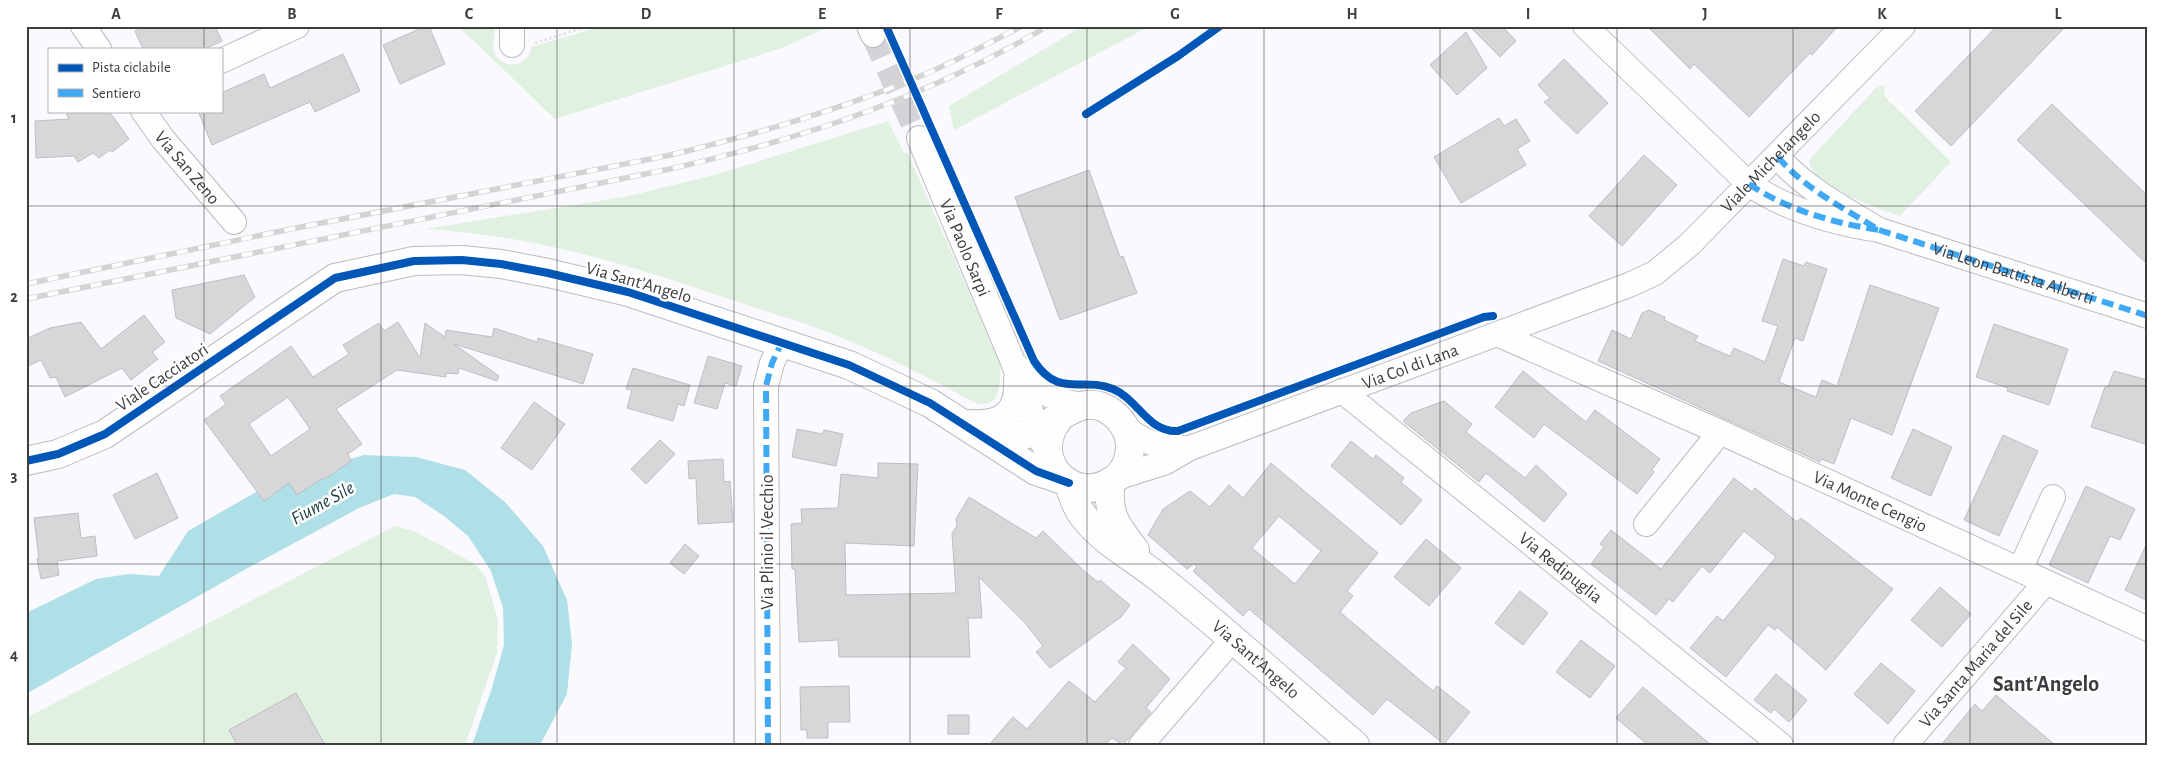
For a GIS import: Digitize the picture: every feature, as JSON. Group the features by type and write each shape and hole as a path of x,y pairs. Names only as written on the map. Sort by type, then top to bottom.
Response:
{"street":[{"path":"83,26 97,48"},
{"path":"222,61 297,26"},
{"name":"Via Leon Battista Alberti","path":"1585,26 1749,184 1771,199 1849,225 1879,230 2148,316"},
{"name":"Viale Michelangelo","path":"1629,285 1655,273 1672,261 1903,26"},
{"name":"Via San Zeno","path":"144,112 163,139 234,222"},
{"name":"Via Paolo Sarpi","path":"919,138 1015,369 1038,431 1062,476"},
{"name":"Via Leon Battista Alberti","path":"1776,156 1792,174 1810,188 1879,230"},
{"name":"Via Sant'Angelo","path":"305,297 335,278 370,269 414,261 462,260 501,264 548,273 628,292 782,342 873,375 930,402 963,421 1036,471 1062,476 1089,488 1098,487 1114,480 1124,470 1129,457 1130,444 1126,428"},
{"name":"Via Col di Lana","path":"1114,480 1166,462 1190,448 1629,285"},
{"name":"Viale Cacciatori","path":"26,461 58,454 105,434 305,297"},
{"name":"Via Monte Cengio","path":"1497,334 1720,432 2148,629"},
{"name":"Via Plinio il Vecchio","path":"768,745 766,386 772,364 782,342"},
{"path":"963,421 986,425 998,421 1008,414 1016,404 1019,395 1015,369"},
{"name":"Via Paolo Sarpi","path":"1015,369 1039,390 1074,409"},
{"name":"Via Redipuglia","path":"1342,391 1781,745"},
{"path":"1074,409 1097,406 1107,409 1126,428"},
{"name":"Via Sant'Angelo","path":"963,421 1001,436 1019,436 1038,431 1074,409"},
{"name":"Via Sant'Angelo","path":"1074,409 1056,420 1048,440 1047,451 1084,517 1113,546 1157,576 1354,745"},
{"name":"Via Col di Lana","path":"1126,428 1145,441 1166,448 1190,448"},
{"path":"1646,524 1720,432"},
{"name":"Via Sant'Angelo","path":"1114,480 1109,508 1115,523 1157,576"},
{"path":"2020,570 2053,497"},
{"name":"Via Santa Maria del Sile","path":"1905,745 2046,582"},
{"path":"1141,745 1232,640"}],"path":[{"path":"519,38 588,26"}],"green space":[{"path":"458,26 495,26 493,48 495,54 504,63 516,64 526,58 530,53 531,47 602,26 831,26 779,49 555,119"},
{"path":"1083,26 1150,26 954,130 949,106"},
{"path":"1884,85 1885,97 1951,162 1900,216 1862,202 1833,187 1821,179 1813,170 1809,160 1876,88"},
{"path":"888,121 904,153 907,152 1001,365 998,393 991,402 985,404 976,403 896,362 799,322 610,261 501,237 426,229 629,196 718,174"},
{"path":"395,526 414,531 475,564 486,578 498,621 497,653 465,745 26,745 26,718"}],"water":[{"name":"Fiume Sile","path":"364,455 416,457 465,470 505,502 543,546 567,600 572,644 567,694 540,745 472,745 491,691 504,645 503,608 491,571 468,536 444,516 415,497 394,494 359,508 246,569 26,694 26,613 96,579 129,574 159,576 188,531 268,485"}],"building":[{"path":"146,26 215,26 222,41 207,48 143,48 135,31"},
{"path":"429,26 445,64 400,84 383,45"},
{"path":"1469,26 1502,26 1516,41 1500,57"},
{"path":"1647,26 1838,26 1812,55 1810,53 1749,117 1694,64 1690,69"},
{"path":"1997,26 2066,26 1951,146 1915,111"},
{"path":"1466,32 1487,68 1457,95 1430,65"},
{"path":"343,54 360,91 315,112 310,102 212,145 198,112 222,112 222,93 264,74 270,88"},
{"path":"1564,59 1608,103 1577,134 1544,102 1550,98 1538,85"},
{"path":"2052,104 2148,196 2148,265 2017,140"},
{"path":"66,112 110,112 129,139 112,152 110,150 99,158 93,153 78,162 74,156 36,158 35,121 69,119"},
{"path":"1499,118 1504,126 1516,119 1530,141 1517,149 1526,165 1461,203 1434,157"},
{"path":"1644,155 1677,185 1622,246 1589,216"},
{"path":"1089,170 1120,257 1123,256 1137,293 1060,320 1015,197"},
{"path":"1783,259 1804,266 1806,262 1827,269 1803,341 1795,338 1779,382 1816,397 1822,380 1837,386 1870,285 1939,308 1892,435 1851,418 1834,464 1821,459 1820,462 1598,361 1612,330 1631,339 1642,313 1649,310 1665,317 1664,320 1698,336 1695,341 1730,356 1734,348 1765,362 1778,326 1762,321"},
{"path":"244,275 255,297 210,334 176,318 172,290"},
{"path":"144,315 165,342 152,352 158,359 131,380 122,368 65,397 56,377 50,378 41,360 26,367 26,339 50,328 81,322 101,349"},
{"path":"398,322 420,358 425,323 445,337 446,330 492,337 494,328 537,342 538,338 593,354 583,384 454,344 499,376 497,381 459,368 458,374 446,373 446,377 397,370 336,409 362,444 348,454 351,461 297,495 289,483 264,501 204,420 226,404 220,396 291,346 313,377 349,354 343,345 379,323 384,331","holes":["288,397 310,429 271,456 249,424"]},
{"path":"1994,324 2068,349 2049,405 2007,391 2008,388 1976,377"},
{"path":"708,356 742,366 736,386 725,383 717,409 694,403"},
{"path":"633,368 690,385 684,406 678,404 673,421 627,408 632,390 626,389"},
{"path":"1523,371 1586,422 1595,410 1660,459 1652,470 1654,472 1637,494 1544,424 1534,438 1495,407"},
{"path":"2114,371 2148,380 2148,445 2091,427 2105,387 2108,387"},
{"path":"1444,401 1472,424 1466,432 1525,478 1536,465 1567,494 1544,522 1486,473 1479,482 1403,421 1411,413"},
{"path":"534,402 565,424 532,470 501,448"},
{"path":"797,429 823,434 824,430 843,434 836,466 792,457"},
{"path":"1913,429 1952,447 1931,496 1891,478"},
{"path":"2003,435 2038,451 1999,536 1964,520"},
{"path":"660,440 675,454 646,484 631,469"},
{"path":"1351,441 1373,459 1376,455 1404,478 1401,482 1422,500 1401,525 1331,466"},
{"path":"723,459 724,482 730,481 733,522 698,524 696,478 689,479 688,461"},
{"path":"878,463 918,464 914,546 845,543 846,595 956,593 952,534 957,525 956,519 969,497 1036,538 1043,531 1083,570 1098,582 1100,580 1130,605 1121,617 1050,668 1036,652 1043,646 1026,624 979,577 982,618 968,618 970,657 839,657 838,640 799,642 795,569 792,569 791,524 802,523 801,509 838,508 841,474 878,478"},
{"path":"1271,463 1378,553 1347,591 1353,596 1340,612 1433,691 1437,686 1470,712 1444,744 1387,699 1373,715 1249,609 1243,616 1193,571 1197,567 1194,564 1187,569 1148,535 1163,509 1190,491 1210,507 1229,485 1243,498","holes":["1279,516 1321,551 1295,584 1252,548"]},
{"path":"157,473 178,518 135,539 113,495"},
{"path":"1734,478 1752,492 1755,488 1797,522 1801,518 1893,589 1826,670 1777,627 1775,630 1768,625 1726,677 1690,648 1717,616 1723,621 1776,557 1744,531 1710,573 1702,566 1673,602 1669,599 1656,615 1591,564 1604,547 1600,544 1611,530 1661,569"},
{"path":"2086,486 2135,509 2120,540 2110,536 2088,583 2049,565"},
{"path":"78,513 81,538 95,536 97,556 57,561 59,575 41,579 37,559 39,559 34,518"},
{"path":"1426,539 1461,568 1429,606 1394,577"},
{"path":"2148,541 2148,601 2125,590"},
{"path":"685,544 699,556 684,574 670,563"},
{"path":"1940,587 1971,614 1942,647 1911,620"},
{"path":"1520,591 1548,613 1523,645 1495,623"},
{"path":"1581,640 1615,666 1590,698 1556,672"},
{"path":"1133,644 1170,679 1146,708 1151,712 1123,745 1112,738 1105,745 989,745 1013,717 1027,729 1069,681 1095,702 1126,668 1118,662"},
{"path":"1881,663 1915,691 1888,724 1854,694"},
{"path":"1776,674 1807,700 1789,722 1774,709 1771,713 1754,700"},
{"path":"849,686 850,722 828,722 828,738 807,738 807,730 801,730 800,687"},
{"path":"1643,687 1711,745 1648,745 1616,718"},
{"path":"296,693 325,745 237,745 229,730"},
{"path":"1996,695 2055,745 1941,745 1975,704 1982,711"},
{"path":"948,715 969,715 969,734 948,734"}],"tunnel":[{"path":"873,35 919,138"}],"railway":[{"path":"26,284 699,148 796,121 892,88 948,64 1022,26"},
{"path":"26,299 670,169 769,144 817,129 911,94 957,74 1048,26"}],"marked path":[{"path":"1749,184 1779,201 1811,214 1845,224 1879,230 1812,188 1777,156"},
{"path":"1879,230 2148,316"},
{"path":"768,745 766,386 772,363 782,342"}],"cycle path":[{"path":"886,26 1034,361 1043,373 1053,380 1071,384 1091,384 1113,389 1122,394 1159,427 1178,431 1484,317 1493,316"},
{"path":"1086,114 1178,56 1220,26"},
{"path":"26,461 58,454 105,434 335,278 414,261 462,260 501,264 548,273 628,292 849,365 930,403 1036,471 1069,483"}],"district":[{"name":"Sant'Angelo","path":"2046,683"}]}
